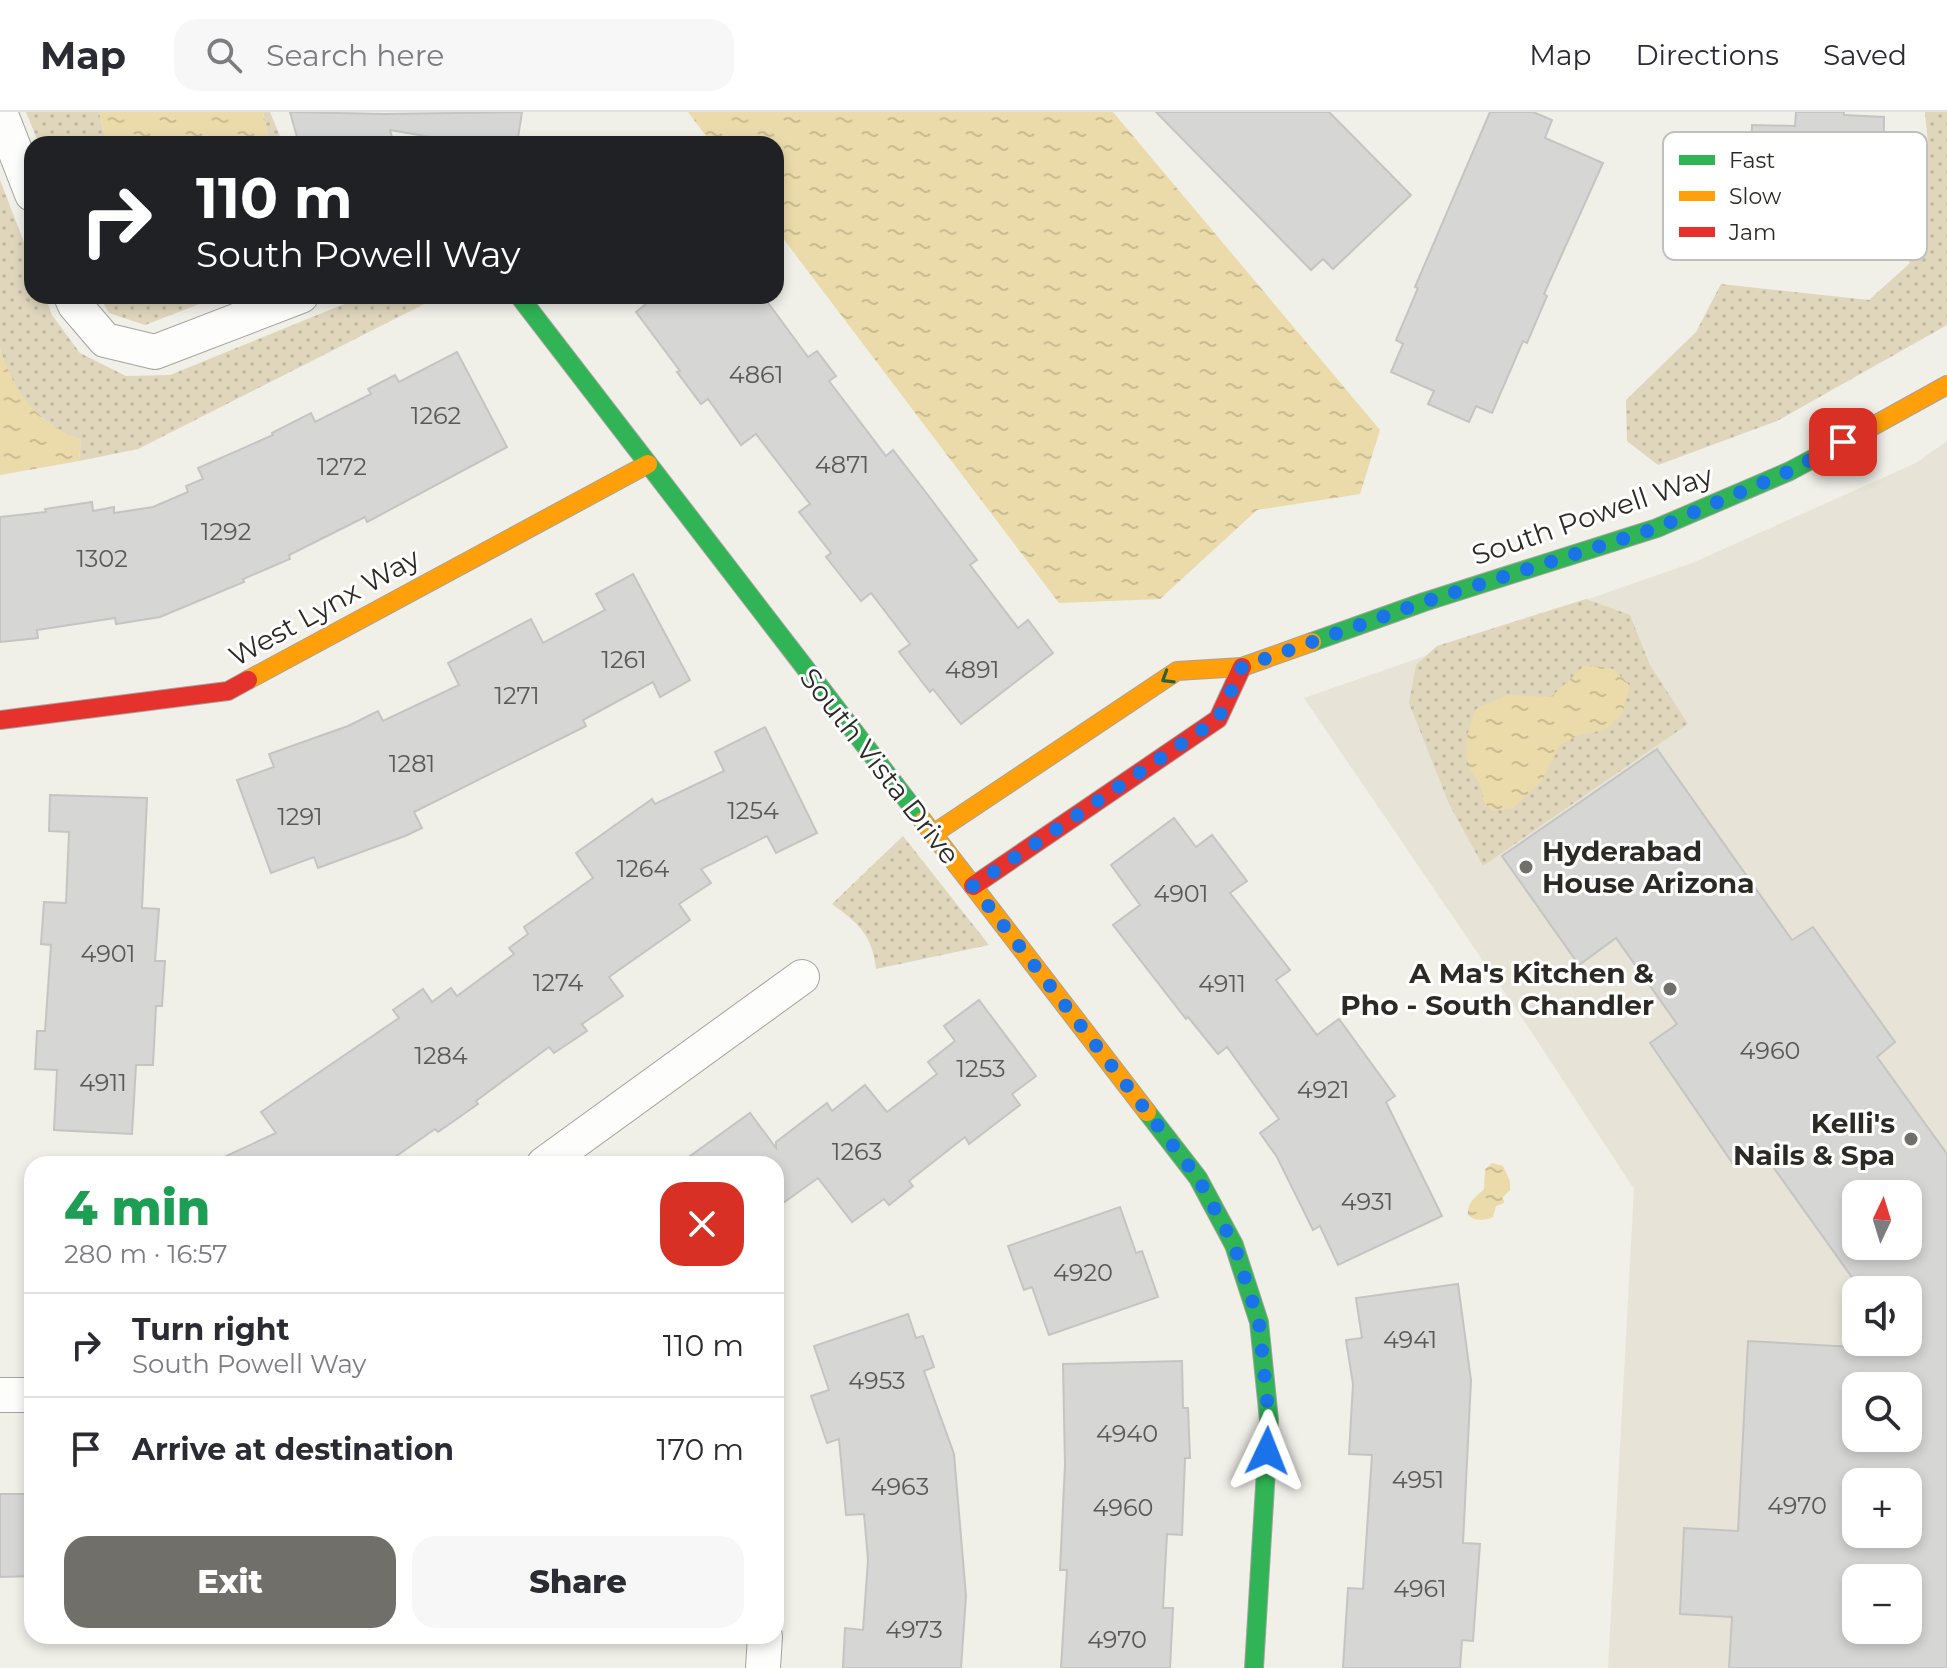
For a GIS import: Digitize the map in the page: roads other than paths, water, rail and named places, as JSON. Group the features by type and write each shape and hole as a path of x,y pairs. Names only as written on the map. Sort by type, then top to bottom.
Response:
{"street":[{"path":"0,112 24,174"},
{"path":"75,304 105,340 155,352 280,304"},
{"name":"South Vista Drive","path":"525,304 1198,1178 1234,1245 1259,1322 1269,1420 1254,1668"},
{"name":"South Powell Way","path":"933,834 1177,671 1242,667 1424,602 1657,528 1790,471 1947,385"},
{"name":"West Lynx Way","path":"0,720 228,691 648,464"},
{"path":"973,886 1218,719 1242,667"},
{"path":"564,1156 802,977"},
{"path":"0,1395 24,1395"},
{"path":"763,1668 764,1644"}],"water":[{"path":"99,112 263,112 268,136 105,136"},
{"path":"688,112 1113,112 1380,430 1360,494 1257,510 1160,599 1059,603 784,240 784,136 706,136"},
{"path":"0,349 13,380 29,405 51,425 81,440 79,461 0,475"},
{"path":"1585,665 1614,669 1630,686 1622,714 1605,730 1579,735 1560,745 1542,781 1513,808 1492,811 1483,801 1482,789 1467,758 1467,737 1476,709 1507,695 1551,697"},
{"path":"1492,1163 1503,1166 1510,1181 1510,1190 1503,1197 1504,1203 1496,1206 1493,1217 1483,1220 1473,1218 1468,1215 1469,1207 1484,1189 1485,1169"}],"place":[{"name":"Hyderabad House Arizona","path":"1526,867"},
{"name":"A Ma's Kitchen & Pho - South Chandler","path":"1670,989"},
{"name":"Kelli's Nails & Spa","path":"1911,1139"}]}
